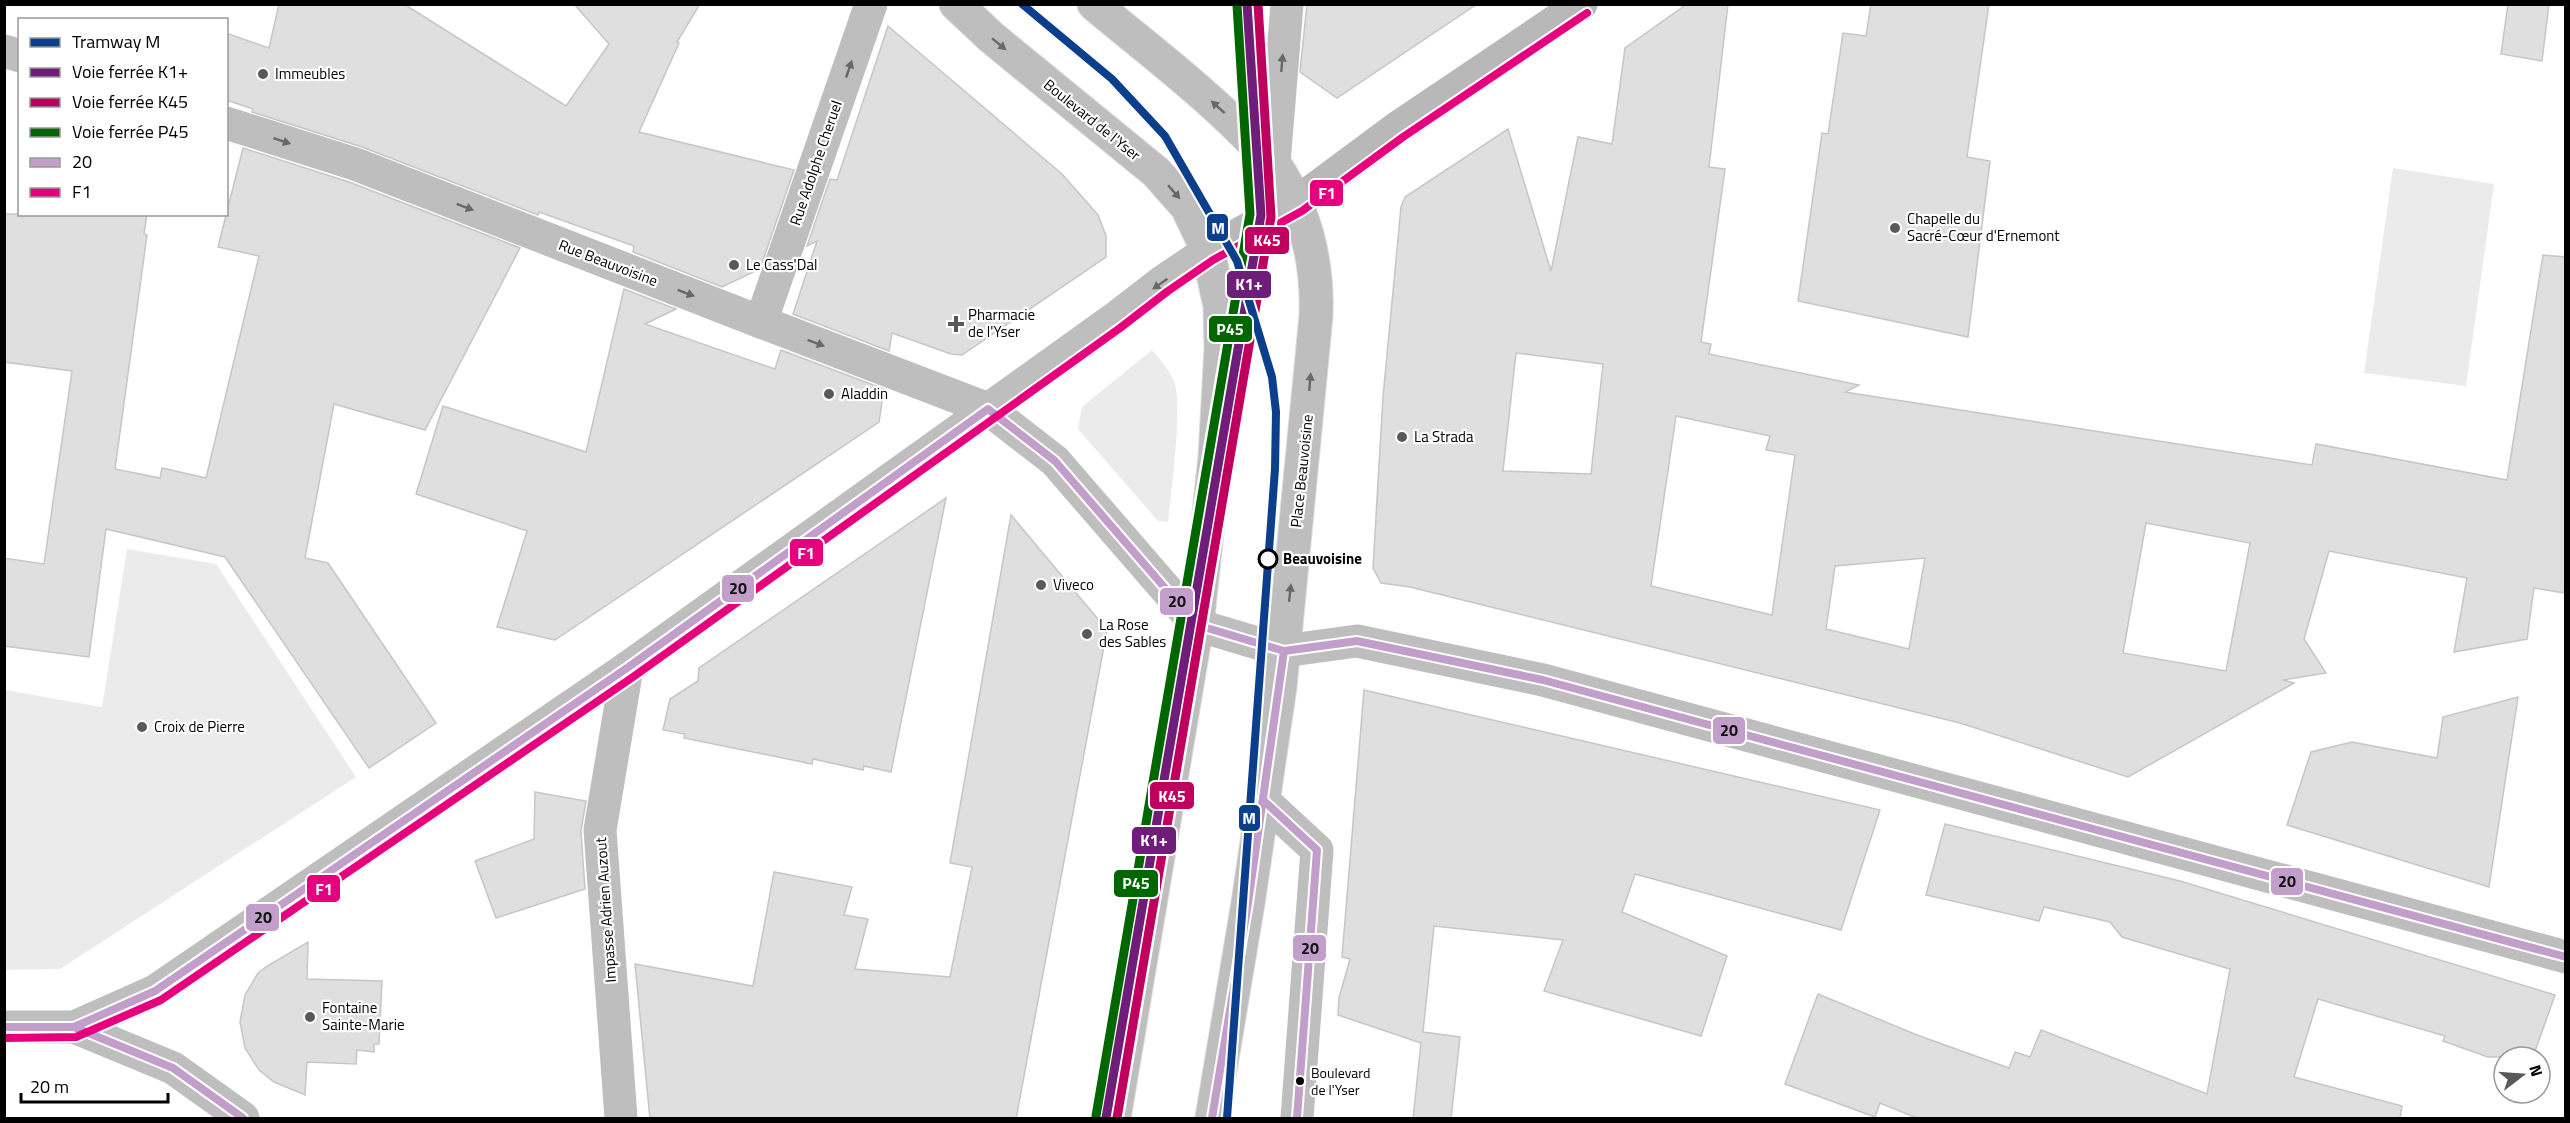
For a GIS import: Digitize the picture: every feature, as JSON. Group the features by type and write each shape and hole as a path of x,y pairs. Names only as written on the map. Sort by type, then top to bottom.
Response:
{"main road":[{"path":"1208,251 1296,203 1397,128 1581,4"}],"street":[{"name":"Rue Adolphe Cheruel","path":"761,322 871,4"},
{"name":"Boulevard de l'Yser","path":"956,4 991,37 1156,172 1187,207 1208,251"},
{"path":"1094,4 1219,108 1274,163"},
{"path":"1274,163 1287,4"},
{"name":"Rue Beauvoisine","path":"228,124 355,164 988,409"},
{"name":"Place Beauvoisine","path":"1274,163 1296,203 1309,237 1317,296 1284,651"},
{"path":"4,1028 74,1027 155,991 627,668 1208,251 1220,306 1221,349 1215,457 1197,625 1114,1119"},
{"path":"988,409 1055,461 1197,625 1284,651 1357,641 1544,680 2565,957"},
{"path":"1212,1119 1264,801 1284,651"},
{"name":"Impasse Adrien Auzout","path":"621,1119 600,830 627,668"},
{"path":"1264,801 1317,850 1297,1119"},
{"path":"74,1027 173,1068 243,1119"}],"shaded area":[{"path":"2393,168 2494,184 2466,386 2364,373"},
{"path":"1152,350 1170,373 1176,392 1176,449 1168,522 1158,521 1078,429 1082,407"},
{"path":"127,549 216,564 356,777 60,969 5,970 5,690 102,707"}],"building":[{"path":"279,4 404,4 566,106 609,44 574,4 700,4 677,42 679,43 639,132 794,170 760,269 722,287 633,252 634,246 539,212 538,215 362,147 252,112 253,109 228,101 228,34 269,48"},
{"path":"1307,4 1477,4 1337,98 1300,72"},
{"path":"1687,4 1728,4 1709,167 1725,169 1701,342 1711,344 1709,354 1859,385 1845,392 2312,465 2316,444 2507,480 2543,255 2565,257 2565,593 2534,588 2527,639 2454,652 2467,578 2329,551 2304,639 2326,673 2283,680 2294,683 2128,777 1960,723 1410,587 1381,583 1373,568 1383,397 1401,207 1405,197 1508,129 1551,271 1578,137 1612,144 1625,48","holes":["1516,353 1603,364 1591,474 1503,471","1676,416 1770,436 1766,450 1795,455 1772,615 1651,586","2146,523 2250,543 2226,671 2123,653","1925,558 1909,649 1826,629 1835,566"]},
{"name":"Chapelle du Sacré-Cœur d'Ernemont","path":"1871,4 1989,4 1967,157 1990,161 1968,337 1798,301 1822,133 1828,134 1843,33 1866,36"},
{"path":"2508,4 2549,4 2542,61 2501,54"},
{"path":"888,26 1062,174 1098,215 1106,236 1106,257 962,355 951,354 892,333 889,351 793,314 817,241 807,246 830,179 837,180"},
{"path":"243,148 349,182 520,248 425,430 334,404 305,558 328,563 436,723 369,768 225,557 106,529 89,657 4,646 4,558 44,564 72,371 4,362 4,214 18,214 18,216 147,216 144,234 147,235 115,469 160,478 162,468 206,478 259,256 218,247 226,216 228,216 228,207"},
{"path":"624,289 676,309 645,324 775,369 781,350 884,389 879,422 555,640 497,627 527,531 416,494 443,406 586,452"},
{"path":"946,498 891,772 864,766 863,770 813,759 812,764 684,738 685,734 663,730 670,699 698,681 699,668"},
{"path":"1011,515 1107,630 1016,1119 650,1119 635,964 753,986 774,872 852,887 844,915 868,919 855,969 950,977 972,867 950,863"},
{"path":"1364,690 1880,810 1841,930 1635,874 1622,912 1727,956 1701,1036 1544,991 1563,940 1434,926 1423,1032 1460,1037 1451,1119 1413,1119 1421,1043 1338,1015 1339,998 1350,959 1342,957"},
{"path":"2518,697 2489,887 2287,825 2311,752 2352,742 2437,758 2443,717"},
{"path":"535,792 586,801 581,831 585,889 496,918 475,861 534,839"},
{"path":"1945,824 2180,881 2555,995 2537,1045 2492,1045 2492,1057 2443,1041 2445,1036 2318,999 2294,1077 2402,1106 2400,1119 1919,1119 1880,1103 1875,1117 1785,1084 1818,994 1917,1035 2009,1068 2015,1052 2030,1057 2041,1030 2207,1094 2230,969 2122,937 2110,922 2044,907 2039,921 1926,895"},
{"name":"Fontaine Sainte-Marie","path":"308,942 307,979 382,981 379,1044 374,1044 374,1052 357,1050 356,1064 307,1062 305,1095 274,1082 259,1070 245,1048 240,1022 245,995 258,973"}],"tram line":[{"name":"M","path":"1022,4 1112,79 1165,136 1237,261 1272,377 1276,412 1275,469 1227,1118"}],"rail line":[{"name":"K1+","path":"1106,1118 1261,215 1247,4"},
{"name":"K45","path":"1117,1118 1271,217 1258,4"},
{"name":"P45","path":"1096,1116 1250,214 1237,5"}],"transit line":[{"name":"F1","path":"4,1038 76,1037 161,1000 633,677 1120,328 1168,291 1213,260 1302,211 1403,137 1587,13"},
{"name":"20","path":"4,1027 74,1027 155,991 627,668 988,409 1055,461 1197,625 1284,651 1357,641 1543,680 2566,957"},
{"name":"20","path":"1212,1118 1248,903 1284,651"},
{"name":"20","path":"1264,801 1317,850 1297,1118"},
{"name":"20","path":"42,1027 74,1027 173,1068 243,1118"}],"place":[{"name":"Immeubles","path":"263,74"},
{"name":"Chapelle du Sacré-Cœur d'Ernemont","path":"1895,228"},
{"name":"Le Cass'Dal","path":"734,265"},
{"name":"Pharmacie de l'Yser","path":"956,324"},
{"name":"Aladdin","path":"829,394"},
{"name":"La Strada","path":"1402,437"},
{"name":"Beauvoisine","path":"1268,559"},
{"name":"Viveco","path":"1041,585"},
{"name":"La Rose des Sables","path":"1087,634"},
{"name":"Croix de Pierre","path":"142,727"},
{"name":"Fontaine Sainte-Marie","path":"310,1017"},
{"name":"Boulevard de l'Yser","path":"1300,1081"}]}
